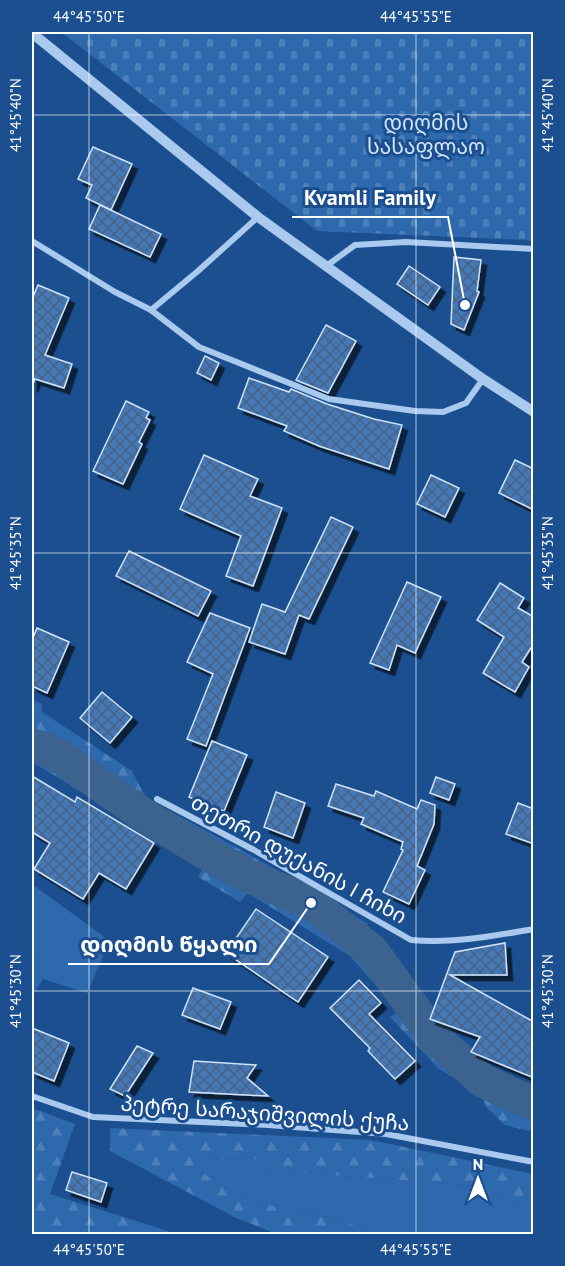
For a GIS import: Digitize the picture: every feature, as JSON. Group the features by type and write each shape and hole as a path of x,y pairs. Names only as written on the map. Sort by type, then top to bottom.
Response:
{"street":[{"path":"32,33 258,217 483,379 534,412"},
{"path":"151,310 258,217"},
{"path":"32,241 115,292 151,310 199,347 329,399 415,411 443,412 466,403 483,379"},
{"path":"325,267 355,245 406,242 534,249"},
{"name":"თეთრი დუქანის I ჩიხი","path":"157,799 254,850 411,940 438,942 470,940 534,929"},
{"name":"პეტრე სარაჯიშვილის ქუჩა","path":"32,1096 93,1117 268,1125 386,1134 534,1162"}],"green space":[{"name":"დიღმის სასაფლაო","path":"61,32 533,32 533,243 528,240 317,231"},
{"path":"32,699 42,704 42,712 132,771 146,798 368,924 362,931 379,947 443,1035 455,1039 469,1058 533,1087 533,1132 505,1125 487,1108 480,1093 439,1069 390,1017 399,1012 350,956 248,893 240,902 198,877 204,866 32,762"},
{"path":"32,884 110,941 87,993 43,979 32,996"},
{"path":"32,1108 75,1124 50,1194 168,1231 167,1234 32,1234"},
{"path":"110,1128 371,1140 533,1174 533,1212 480,1186 259,1170 262,1159 197,1158 194,1167 220,1184 255,1202 314,1214 385,1234 277,1234 236,1218 110,1151"},
{"path":"197,1158 263,1159 260,1170 480,1186 533,1212 533,1234 385,1234 314,1214 255,1202 220,1184 194,1167"}],"building":[{"path":"93,147 132,164 111,210 86,198 92,185 78,179"},
{"path":"100,205 161,234 150,257 89,229"},
{"path":"454,257 481,260 477,291 479,292 464,330 451,324"},
{"path":"409,266 440,287 428,305 397,284"},
{"path":"38,285 69,298 45,355 72,364 64,388 35,379 32,387 32,299"},
{"path":"326,325 356,341 328,393 296,380"},
{"path":"205,356 219,363 211,380 197,373"},
{"path":"249,378 289,392 291,389 327,404 374,419 402,425 389,469 319,446 284,431 287,426 238,408"},
{"path":"126,401 149,412 146,418 150,420 139,442 142,444 123,484 93,471"},
{"path":"204,455 258,479 250,496 282,508 253,586 226,576 241,536 180,509"},
{"path":"515,460 534,469 534,510 499,493"},
{"path":"431,475 459,488 445,517 417,504"},
{"path":"331,517 353,527 309,619 299,615 285,654 249,642 262,604 285,612"},
{"path":"129,551 211,591 198,616 116,576"},
{"path":"407,582 441,597 415,653 397,645 389,670 370,663"},
{"path":"500,583 524,598 518,608 534,617 534,643 522,662 529,667 515,692 483,673 504,637 477,620"},
{"path":"210,613 250,628 206,746 187,739 213,674 187,662"},
{"path":"37,628 69,642 47,693 32,686 32,640"},
{"path":"102,692 132,717 110,743 80,718"},
{"path":"212,741 247,755 224,811 189,797"},
{"path":"32,776 75,802 77,797 154,843 126,889 99,873 83,899 34,869 50,843 32,832"},
{"path":"436,777 455,784 449,800 430,793"},
{"path":"336,784 374,796 376,791 417,809 421,800 435,805 434,824 417,866 425,870 409,904 383,892 403,850 401,849 403,842 361,824 364,818 328,806"},
{"path":"276,792 305,803 293,838 264,827"},
{"path":"518,803 534,809 534,844 506,834"},
{"path":"256,909 328,957 298,1002 226,953"},
{"path":"505,943 507,975 450,975 534,1022 534,1078 471,1052 480,1037 430,1019 455,952"},
{"path":"359,980 381,1003 369,1014 415,1061 395,1079 368,1051 370,1048 330,1008"},
{"path":"193,988 231,1002 220,1029 182,1015"},
{"path":"32,1028 69,1043 54,1081 32,1072"},
{"path":"137,1046 153,1053 125,1096 110,1089"},
{"path":"194,1061 256,1065 247,1078 268,1096 189,1092"},
{"path":"72,1172 107,1183 101,1202 66,1190"}],"waterway":[{"path":"32,745 58,755 142,814 204,852 246,875 311,903 372,951 434,1037 483,1081 534,1104"}],"place":[{"name":"Kvamli Family","path":"465,305"},
{"name":"დიღმის წყალი","path":"311,903"}]}
